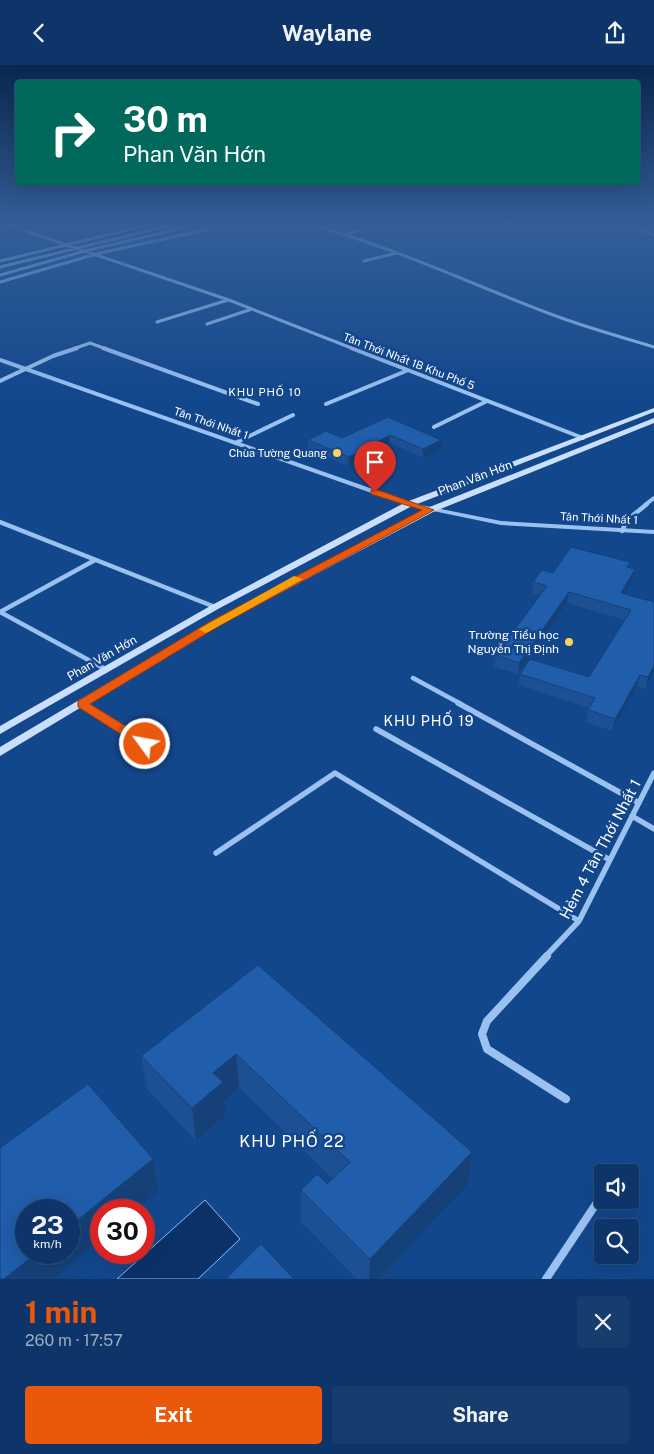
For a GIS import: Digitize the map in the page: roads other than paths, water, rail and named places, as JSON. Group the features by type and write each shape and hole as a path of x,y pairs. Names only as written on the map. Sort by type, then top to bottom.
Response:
{"main road":[{"name":"Phan Văn Hớn","path":"0,731 215,607 409,504 654,410"},
{"name":"Phan Văn Hớn","path":"0,752 215,623 430,510 654,420"}],"street":[{"name":"Tân Thới Nhất 1B Khu Phố 5","path":"176,282 229,300 583,438"},
{"path":"469,282 558,317 654,347"},
{"path":"157,322 229,300"},
{"path":"207,324 252,309"},
{"path":"0,381 27,371 53,356 90,343 258,404"},
{"name":"Tân Thới Nhất 1","path":"0,359 27,371 430,510 501,523 654,532"},
{"path":"326,404 406,370"},
{"path":"434,427 487,401"},
{"path":"235,443 293,415"},
{"path":"622,531 627,520 654,498"},
{"path":"0,523 215,607"},
{"path":"0,612 95,560"},
{"path":"0,612 107,670"},
{"path":"413,678 639,803"},
{"path":"82,704 145,744"},
{"path":"376,729 610,860"},
{"path":"216,853 335,773 579,921"},
{"name":"Hẻm 4 Tân Thới Nhất 1","path":"566,1099 487,1049 482,1034 487,1021 579,921 654,773"},
{"path":"632,816 654,829"},
{"path":"546,1279 594,1207"}],"water":[{"path":"205,1200 240,1239 198,1279 117,1279 134,1264 155,1264 155,1245"}],"place":[{"name":"Chùa Tường Quang","path":"337,453"},
{"name":"Trường Tiểu học Nguyễn Thị Định","path":"569,642"}],"district":[{"name":"KHU PHỐ 10","path":"265,392"},
{"name":"KHU PHỐ 19","path":"429,721"},
{"name":"KHU PHỐ 22","path":"292,1141"}]}
